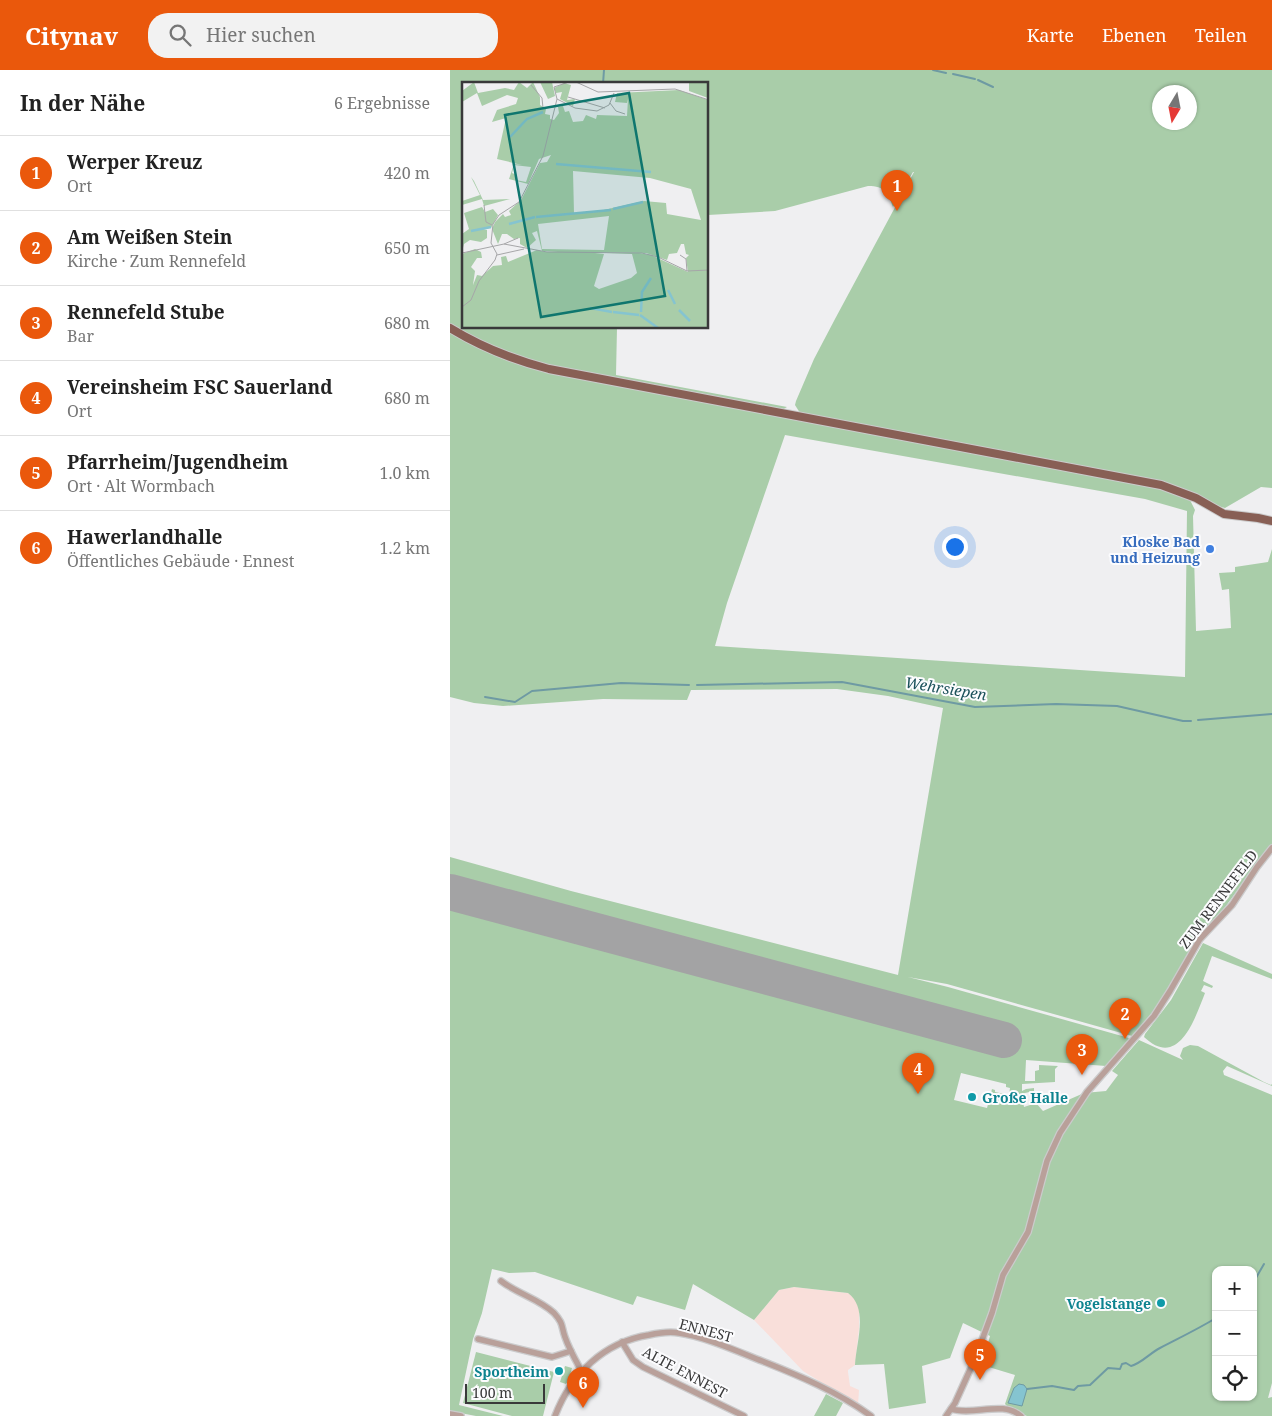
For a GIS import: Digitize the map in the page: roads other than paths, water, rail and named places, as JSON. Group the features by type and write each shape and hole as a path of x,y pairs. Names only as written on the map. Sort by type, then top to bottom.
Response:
{"main road":[{"path":"450,328 500,354 549,369 1161,485 1196,498 1224,514 1258,518 1272,522"}],"street":[{"name":"ZUM RENNEFELD","path":"946,1416 977,1353 992,1313 1003,1275 1025,1237 1054,1144 1077,1106 1163,1003 1200,940 1208,929 1232,905 1272,848"},
{"path":"501,1281 519,1293 543,1304 555,1314 563,1325 564,1336 582,1372"},
{"name":"ENNEST","path":"555,1416 560,1403 593,1359 622,1342 640,1336 660,1333 688,1335 734,1350 801,1376 871,1416"},
{"path":"478,1339 552,1357 571,1352"},
{"name":"ALTE ENNEST","path":"622,1342 633,1360 643,1367 744,1416"},
{"path":"951,1409 964,1414 1006,1410 1021,1416"},
{"path":"450,1414 462,1416"}],"water":[{"path":"1019,1384 1024,1385 1027,1389 1022,1406 1008,1403 1014,1388"}],"waterway":[{"path":"603,82 604,70"},
{"path":"933,70 946,73"},
{"path":"953,74 975,79"},
{"path":"978,80 993,87"},
{"name":"Wehrsiepen","path":"697,685 842,682 975,707 1056,704 1117,706 1183,721 1191,721"},
{"name":"Wehrsiepen","path":"485,697 515,702 532,691 621,683 689,685"},
{"name":"Wehrsiepen","path":"1198,720 1272,714"},
{"path":"1257,1276 1264,1264"},
{"path":"1027,1389 1052,1386 1074,1390 1078,1386 1090,1385 1108,1368 1120,1369 1122,1364 1126,1363 1131,1366 1135,1365 1156,1350 1212,1320"}],"place":[{"name":"Werper Kreuz","path":"897,211"},
{"name":"Kloske Bad und Heizung","path":"1210,549"},
{"name":"Am Weißen Stein","path":"1125,1039"},
{"name":"Rennefeld Stube","path":"1082,1075"},
{"name":"Vereinsheim FSC Sauerland","path":"918,1094"},
{"name":"Große Halle","path":"972,1097"},
{"name":"Vogelstange","path":"1161,1303"},
{"name":"Sportheim","path":"559,1371"},
{"name":"Pfarrheim/Jugendheim","path":"980,1380"},
{"name":"Hawerlandhalle","path":"583,1408"}]}
